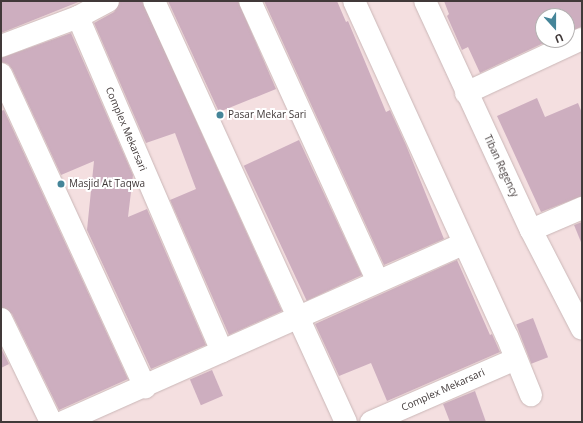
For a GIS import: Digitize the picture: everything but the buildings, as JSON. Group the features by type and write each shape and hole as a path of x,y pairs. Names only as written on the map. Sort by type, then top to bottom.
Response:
{"street":[{"path":"1,46 78,17 108,1"},
{"path":"154,1 299,316 346,422"},
{"path":"250,1 377,280"},
{"path":"354,1 531,394"},
{"name":"Tiban Regency","path":"425,1 466,93 531,230 582,329"},
{"name":"Complex Mekarsari","path":"78,17 222,351"},
{"path":"466,93 582,39"},
{"path":"1,74 145,387"},
{"path":"531,230 582,208"},
{"path":"63,422 145,387 377,280 463,244"},
{"path":"1,319 51,422"},
{"name":"Complex Mekarsari","path":"371,422 516,359"}],"place":[{"name":"Pasar Mekar Sari","path":"220,115"},
{"name":"Masjid At Taqwa","path":"61,184"}]}
